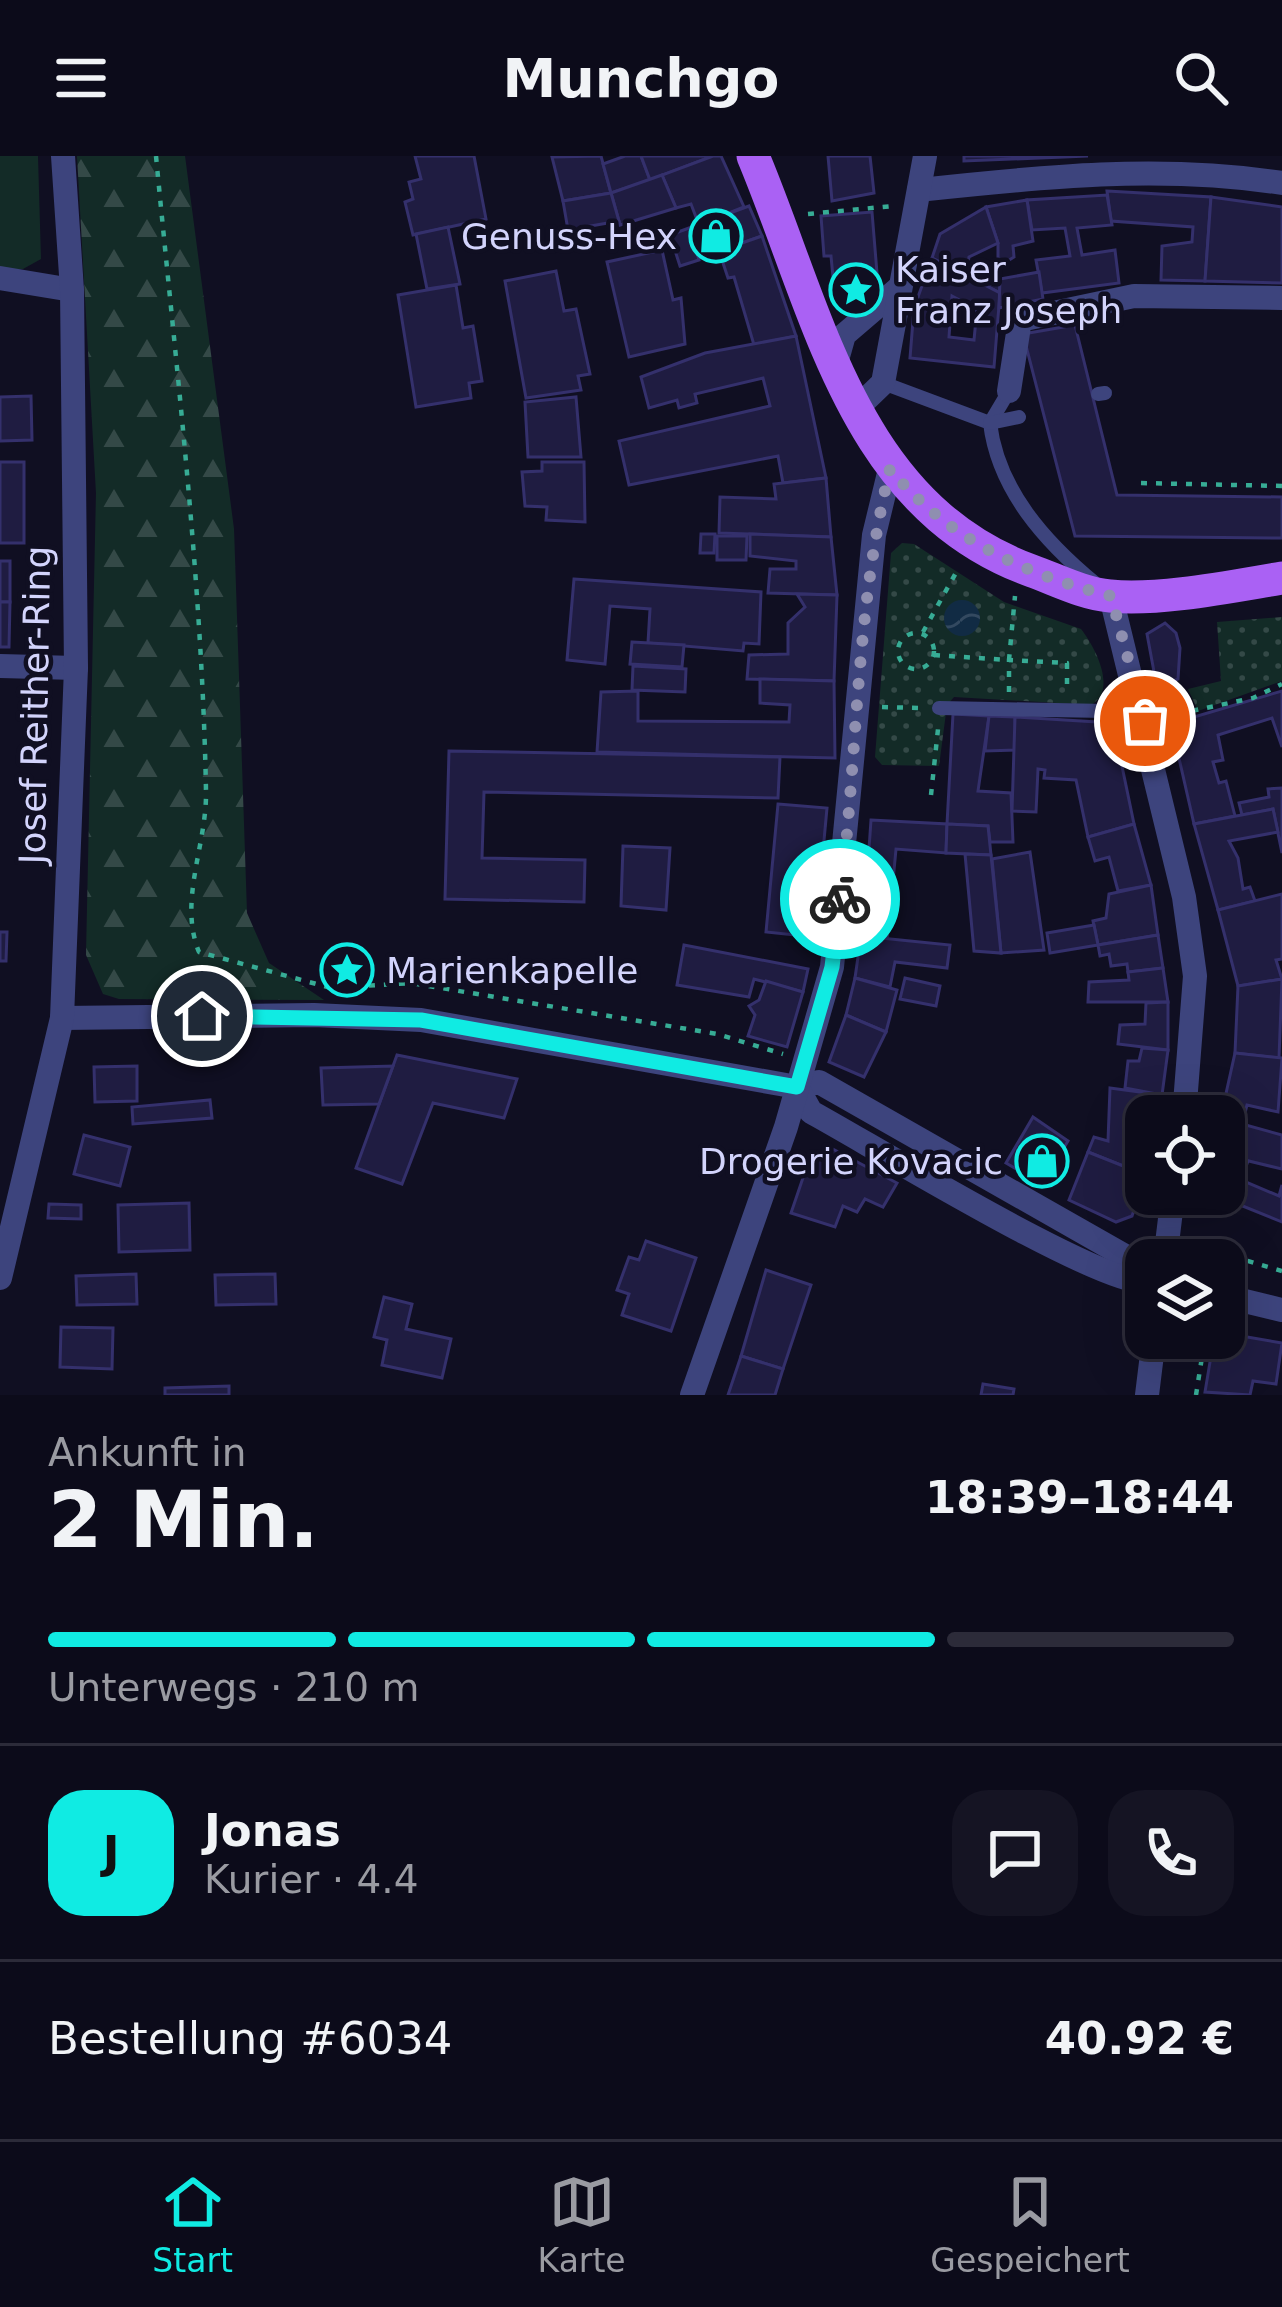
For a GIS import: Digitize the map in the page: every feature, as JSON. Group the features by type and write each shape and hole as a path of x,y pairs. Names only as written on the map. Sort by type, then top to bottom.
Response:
{"main road":[{"path":"753,156 855,410 890,469 939,520 1011,563 1111,596 1282,578"}],"street":[{"name":"Josef Reither-Ring","path":"0,1278 62,1018 76,668 72,290 63,156"},
{"path":"855,410 883,383 925,156"},
{"path":"918,196 1074,173 1220,173 1282,183"},
{"path":"0,278 72,290"},
{"path":"835,367 835,352 853,324 901,287"},
{"path":"1009,391 1020,320 1134,296 1282,298"},
{"path":"812,307 842,325 853,324"},
{"path":"692,1395 797,1087 832,967 874,535 890,469"},
{"path":"1111,596 1145,721 1184,897 1196,976 1186,1095"},
{"path":"0,666 76,668"},
{"path":"62,1018 314,1015 421,1020 797,1087 819,1082 1125,1256"},
{"path":"797,1087 812,1112 1073,1256 1125,1280"},
{"path":"1245,1301 1282,1310"},
{"path":"1147,1395 1151,1359"}],"lane":[{"path":"883,383 990,423 1019,417"},
{"path":"1009,391 990,423 995,465 1059,553 1111,596"},
{"path":"939,708 1107,711 1145,721"}],"path":[{"path":"156,156 192,530 207,797 189,927 199,952 261,973 331,988 411,983"},
{"path":"779,217 918,196"},
{"path":"1141,483 1282,486"},
{"path":"958,568 922,634 903,638 899,660 915,669 934,655 1067,664 1066,711"},
{"path":"1009,710 1015,596"},
{"path":"922,634 932,643 934,655"},
{"path":"1145,721 1253,698 1282,684"},
{"path":"854,707 939,708 931,795"},
{"path":"1196,1395 1202,1359"}],"green space":[{"path":"0,156 38,156 41,259 23,269 0,269"},
{"path":"77,156 185,156 234,529 247,913 269,963 324,1000 119,999 103,994 86,955 96,493"},
{"path":"902,543 914,544 1004,602 1081,629 1101,668 1099,698 1091,705 954,697 947,705 939,766 882,765 875,757 891,553"},
{"path":"1282,617 1282,681 1198,711 1188,689 1221,681 1217,622"}],"water":[{"path":"962,600 975,605 980,618 975,631 962,636 949,631 944,618 949,605"}],"building":[{"path":"415,156 474,156 486,219 413,235 405,202 413,199 409,182 421,179"},
{"path":"601,156 611,193 563,201 552,157"},
{"path":"641,156 650,180 611,193 603,164"},
{"path":"641,156 713,156 650,180"},
{"path":"721,156 744,207 699,225 691,204 676,208 662,175"},
{"path":"828,156 870,156 874,193 832,201"},
{"path":"964,156 1088,156 964,161"},
{"path":"662,175 676,208 620,225 611,193"},
{"path":"1107,191 1211,197 1205,281 1161,280 1162,246 1192,242 1193,227 1111,221"},
{"path":"611,193 619,221 568,230 563,201"},
{"path":"1107,195 1112,225 1077,228 1082,255 1115,250 1119,283 1042,293 1036,260 1070,256 1065,228 1032,230 1027,200"},
{"path":"1211,197 1282,207 1282,283 1205,281"},
{"path":"1027,200 1033,241 1013,246 1014,257 998,267 998,243 986,207"},
{"name":"Genuss-Hex","path":"749,206 762,236 734,246 731,237 696,249 699,260 680,266 670,235"},
{"path":"986,207 998,243 969,257 968,263 1000,279 1000,293 932,258 940,234"},
{"path":"872,212 877,273 833,277 831,256 824,256 821,216"},
{"path":"448,227 460,284 427,289 416,234"},
{"path":"762,236 796,336 754,345 734,277 728,278 719,251"},
{"path":"662,250 673,300 681,298 685,344 629,357 607,262"},
{"path":"932,258 1000,293 994,367 910,358 914,308","holes":["952,296 977,309 974,340 949,337"]},
{"path":"556,271 564,311 576,309 590,374 578,376 581,390 526,398 505,281"},
{"path":"1039,272 1043,299 999,308 1000,279"},
{"path":"456,285 463,328 473,326 482,381 469,383 471,398 416,407 398,295"},
{"path":"1075,325 1117,495 1282,497 1282,538 1075,536 1023,334"},
{"path":"796,336 826,478 783,483 778,456 629,485 619,441 770,406 763,378 695,394 697,403 679,408 677,400 649,408 641,377 705,353"},
{"path":"31,396 32,440 0,441 0,397"},
{"path":"576,397 581,457 528,457 525,402"},
{"path":"0,462 24,462 24,543 0,543"},
{"path":"542,462 584,462 585,522 546,520 547,507 525,506 522,472 542,471"},
{"path":"826,478 831,537 719,533 720,497 776,499 774,484"},
{"path":"701,534 715,534 714,553 700,553"},
{"path":"750,534 831,537 837,595 768,593 770,569 796,569 796,561 750,556"},
{"path":"717,536 747,536 746,560 717,560"},
{"path":"0,561 10,561 10,602 0,602"},
{"path":"574,579 761,592 759,644 744,643 743,651 648,643 650,609 610,606 605,664 567,660"},
{"path":"797,594 837,595 834,681 747,679 749,655 788,654 788,623 805,607"},
{"path":"0,602 10,602 9,647 0,647"},
{"path":"1165,623 1176,633 1180,648 1178,679 1157,688 1147,634"},
{"path":"632,642 684,645 682,667 630,664"},
{"path":"633,666 686,669 685,692 632,690"},
{"path":"760,679 834,681 835,758 597,752 601,692 638,691 638,721 789,722 790,705 760,703"},
{"path":"1282,691 1282,747 1272,718 1218,735 1223,760 1213,762 1219,783 1226,781 1235,816 1194,824 1173,732 1177,722"},
{"path":"953,714 989,716 978,791 1011,793 1013,842 990,842 988,826 947,824"},
{"path":"989,716 1015,717 1016,750 985,751"},
{"path":"1015,717 1113,723 1134,824 1088,837 1076,780 1044,778 1045,770 1038,769 1036,812 1012,811"},
{"path":"449,751 780,757 778,798 484,792 482,858 585,860 584,902 445,899"},
{"path":"1282,788 1282,853 1273,809 1242,815 1239,803 1269,797 1268,789"},
{"path":"778,804 827,808 815,937 766,932"},
{"path":"1273,809 1278,832 1229,841 1238,858 1243,889 1250,887 1255,901 1218,910 1194,824"},
{"path":"871,820 947,824 946,853 896,849 893,881 867,878"},
{"path":"947,824 988,826 991,855 946,853"},
{"path":"1134,824 1151,885 1118,891 1109,857 1095,861 1088,837"},
{"path":"623,846 670,848 666,910 621,906"},
{"path":"1030,852 1044,950 1001,953 992,859"},
{"path":"965,854 991,855 1001,953 974,951"},
{"path":"867,878 893,881 887,939 861,936"},
{"path":"1151,885 1158,935 1098,945 1093,921 1106,918 1109,894"},
{"path":"1282,894 1282,959 1276,960 1282,979 1238,986 1218,910"},
{"path":"1094,925 1098,945 1050,953 1047,933"},
{"path":"0,932 7,932 6,961 0,961"},
{"path":"1158,935 1163,968 1128,972 1127,964 1111,966 1109,954 1100,956 1098,945"},
{"path":"861,936 950,945 947,968 895,962 890,987 855,978"},
{"path":"684,945 808,969 803,992 754,979 749,997 677,985"},
{"path":"1163,968 1168,1002 1088,1002 1089,982 1129,980 1128,972"},
{"path":"855,978 897,990 886,1032 846,1015"},
{"path":"905,978 940,986 936,1006 900,999"},
{"path":"1282,979 1279,1058 1235,1053 1238,986"},
{"path":"766,981 803,992 787,1047 748,1036 755,1015 749,1006 759,1000"},
{"path":"1168,1002 1168,1050 1118,1044 1120,1025 1145,1024 1146,1003"},
{"path":"846,1015 886,1032 864,1077 829,1062"},
{"path":"1142,1048 1168,1050 1162,1095 1125,1088 1128,1061 1139,1061"},
{"path":"1235,1053 1282,1058 1278,1112 1247,1105 1245,1113 1245,1095 1226,1095"},
{"path":"397,1055 517,1079 504,1118 433,1103 402,1184 356,1168"},
{"path":"137,1066 137,1101 95,1102 94,1067"},
{"path":"393,1066 379,1104 323,1105 321,1068"},
{"path":"1110,1088 1162,1095 1125,1095 1125,1167 1088,1152 1094,1137 1108,1141"},
{"path":"210,1100 212,1118 133,1124 132,1107"},
{"path":"1033,1117 1068,1141 1042,1184 1006,1163"},
{"path":"1245,1125 1282,1135 1282,1169 1245,1160"},
{"path":"84,1135 130,1147 120,1186 74,1174"},
{"path":"829,1147 897,1183 883,1207 865,1199 857,1212 843,1206 835,1227 791,1213 807,1166"},
{"path":"1088,1152 1125,1167 1125,1215 1132,1216 1116,1222 1069,1200"},
{"path":"1245,1182 1279,1196 1282,1185 1282,1222 1245,1207"},
{"path":"189,1203 190,1250 119,1252 118,1205"},
{"path":"49,1204 81,1205 81,1219 48,1218"},
{"path":"646,1241 696,1258 671,1331 622,1315 629,1294 617,1290 629,1257 639,1260"},
{"path":"766,1270 811,1285 783,1369 741,1356"},
{"path":"136,1274 137,1304 77,1305 76,1276"},
{"path":"275,1274 276,1304 216,1305 215,1275"},
{"path":"384,1297 412,1304 406,1329 451,1339 442,1378 382,1365 387,1340 374,1337"},
{"path":"61,1327 113,1328 112,1369 60,1367"},
{"path":"1245,1337 1282,1343 1276,1384 1253,1381 1250,1395 1205,1392 1210,1359 1245,1359"},
{"path":"741,1356 783,1369 775,1395 728,1395"},
{"path":"983,1384 1014,1389 1013,1395 981,1395"},
{"path":"229,1386 229,1395 165,1395 165,1388"}],"way so far":[{"path":"840,899 854,707 874,535 890,469 939,520 970,541 1011,563 1111,596 1145,721"}],"place":[{"name":"Genuss-Hex","path":"716,236"},
{"name":"Kaiser Franz Joseph","path":"856,290"},
{"name":"Marienkapelle","path":"347,970"},
{"name":"Drogerie Kovacic","path":"1042,1161"}],"route":[{"path":"202,1016 421,1020 797,1087 832,967 840,899"}]}
